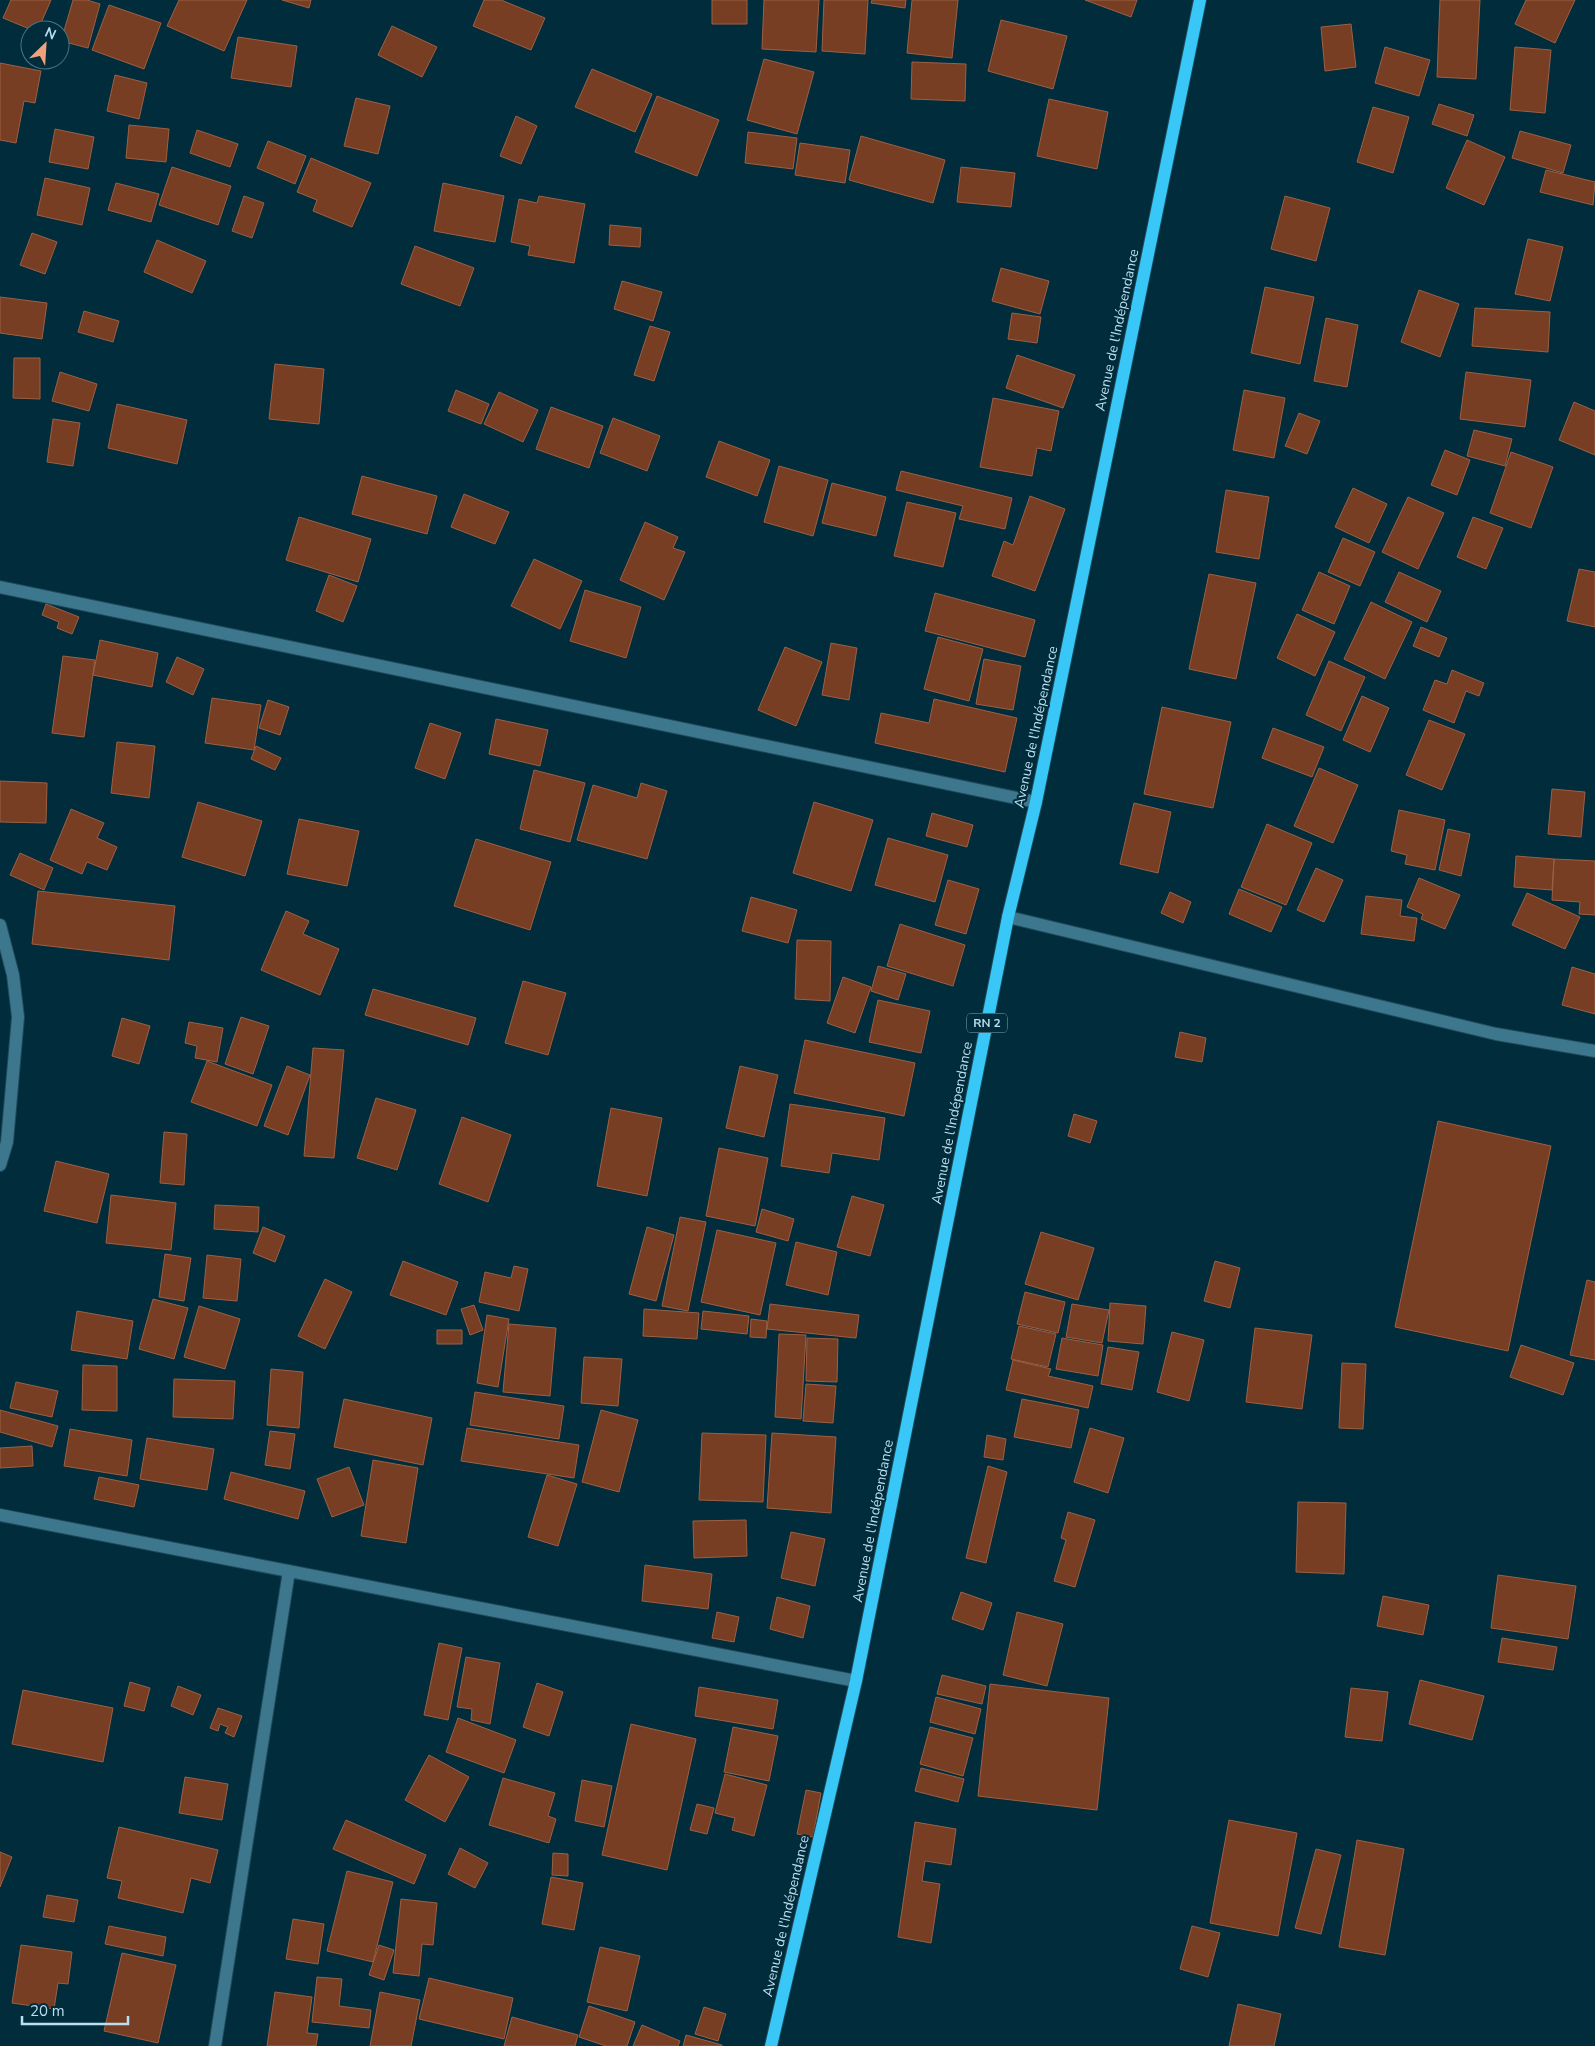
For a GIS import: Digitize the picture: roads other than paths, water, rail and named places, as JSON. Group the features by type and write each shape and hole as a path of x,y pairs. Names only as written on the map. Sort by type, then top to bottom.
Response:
{"main road":[{"name":"Avenue de l'Indépendance","path":"771,2046 856,1681 1008,917 1036,802 1200,0"}],"street":[{"path":"0,587 1036,802"},
{"path":"1008,917 1496,1034 1595,1051"},
{"path":"0,925 13,975 18,1017 7,1142 0,1165"},
{"path":"0,1515 856,1681"},
{"path":"215,2046 289,1571"}]}
